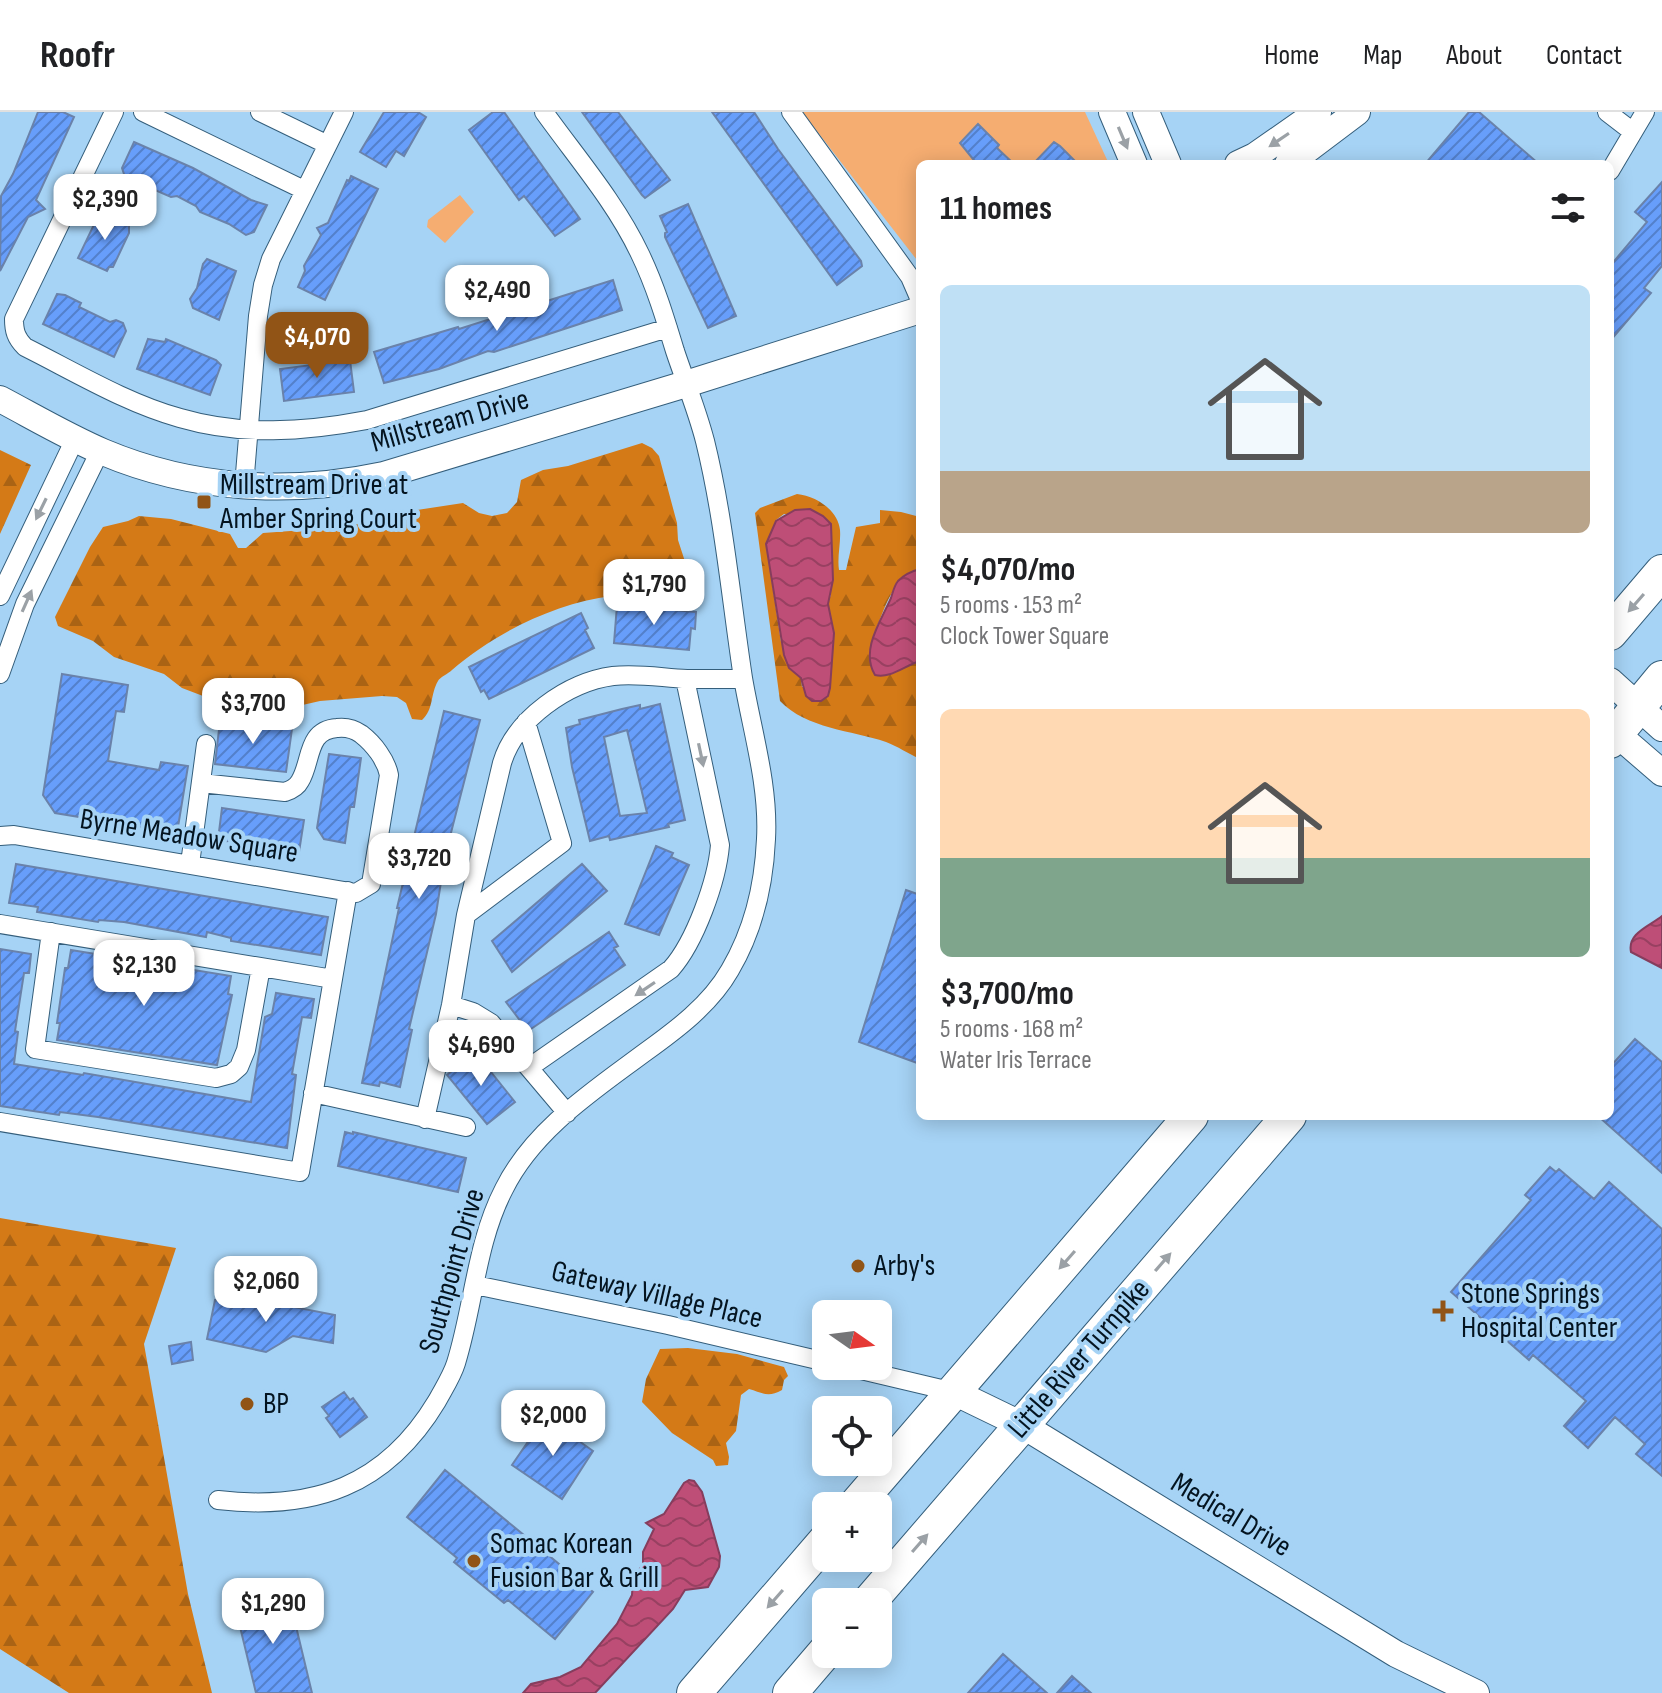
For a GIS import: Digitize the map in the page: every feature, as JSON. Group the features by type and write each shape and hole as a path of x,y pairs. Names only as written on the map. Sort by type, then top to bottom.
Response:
{"highway":[{"path":"1614,628 1662,572"},
{"path":"1614,734 1650,717 1662,678"},
{"path":"867,1492 1188,1120"},
{"name":"Little River Turnpike","path":"881,1588 1286,1120"},
{"path":"694,1693 812,1556"},
{"path":"790,1693 812,1667"}],"street":[{"path":"114,112 14,319 14,329 25,347 142,404 178,418 250,431 329,428 367,420 668,328"},
{"path":"143,112 304,190"},
{"path":"260,112 326,144"},
{"path":"244,486 263,285 271,259 344,112"},
{"name":"Southpoint Drive","path":"218,1500 262,1502 331,1493 355,1483 380,1467 419,1429 452,1374 489,1224 503,1191 529,1149 567,1113 701,1007 728,974 748,932 760,890 766,805 743,679 719,509 705,442 654,285 632,238 544,112"},
{"path":"791,112 910,277 916,291"},
{"path":"1112,112 1132,160"},
{"path":"1146,112 1166,160"},
{"path":"1246,160 1318,112"},
{"path":"1293,160 1357,112"},
{"path":"1607,112 1633,132"},
{"path":"1614,164 1645,112"},
{"name":"Millstream Drive","path":"0,399 100,451 165,473 244,486 295,488 384,475 916,311"},
{"path":"0,596 75,439"},
{"path":"0,674 25,604 100,451"},
{"path":"425,1119 451,1005 466,915 507,748 526,722 547,704 609,676 743,679"},
{"path":"530,1067 671,969 682,958 712,888 719,866 720,845 685,679"},
{"path":"1614,685 1650,717"},
{"path":"466,915 562,843 526,722"},
{"path":"0,1122 300,1172 348,891 356,893 371,884 388,788 387,766 360,734 340,728 321,734 313,742 300,782 285,792 201,783"},
{"path":"1614,737 1662,773"},
{"path":"190,864 206,744"},
{"name":"Byrne Meadow Square","path":"3,830 348,891"},
{"path":"0,924 333,979"},
{"path":"51,932 35,1049 216,1078 231,1074 239,1067 246,1050 261,967"},
{"path":"451,1005 473,1012 491,1023 567,1113"},
{"path":"313,1093 466,1127"},
{"name":"Gateway Village Place","path":"475,1285 812,1359"},
{"path":"892,1377 954,1392"},
{"name":"Medical Drive","path":"954,1392 1022,1425 1396,1654 1476,1693"}],"shaded area":[{"path":"802,112 1085,112 1107,160 916,160 916,259"},
{"path":"460,195 474,212 445,243 427,227 428,220"}],"green space":[{"path":"642,443 659,456 677,523 678,540 691,580 690,591 681,596 661,599 622,595 591,600 569,605 506,632 440,678 422,720 412,719 406,703 397,697 320,701 285,709 234,704 203,696 182,688 164,674 114,657 93,641 58,626 55,617 103,527 139,516 171,519 230,534 238,548 246,548 263,533 345,527 463,503 479,513 492,516 507,513 517,502 521,480 543,470 568,466"},
{"path":"0,450 31,465 0,534"},
{"path":"797,494 825,505 835,516 840,530 839,570 846,570 856,527 880,523 880,510 916,516 916,571 896,586 874,634 898,669 916,662 916,757 886,742 803,718 780,701 755,513 760,508","holes":["784,514 823,516 831,524 831,594 828,604 830,688 802,687 801,678 781,642 766,544 776,520"]},
{"path":"0,1218 176,1248 144,1344 188,1594 212,1693 69,1693 0,1649"},
{"path":"688,1348 737,1354 784,1367 788,1376 782,1390 773,1394 749,1389 741,1395 736,1431 726,1443 728,1465 716,1466 713,1460 672,1433 642,1402 646,1379 660,1349"}],"water":[{"path":"810,509 831,524 833,580 828,604 834,633 830,688 828,696 821,701 812,701 806,696 801,678 789,668 784,655 766,544 776,521 795,510"},
{"path":"916,571 916,663 892,674 875,675 871,665 871,646 898,581"},
{"path":"1662,916 1662,968 1631,952 1631,945 1640,931"},
{"path":"689,1480 694,1481 702,1492 720,1556 719,1567 708,1587 685,1590 673,1609 595,1693 523,1693 531,1684 560,1677 581,1667 617,1624 632,1595 633,1579 643,1564 643,1552 654,1529 646,1523 664,1514"}],"building":[{"path":"38,112 63,112 74,117 36,200 45,209 28,217 0,271 1,196"},
{"path":"384,112 418,112 426,117 404,156 396,151 386,167 360,152"},
{"path":"493,112 504,112 580,219 555,236 524,196 519,200 469,130"},
{"path":"582,112 618,112 670,180 645,198"},
{"path":"712,112 754,112 862,266 837,285"},
{"path":"1469,112 1479,112 1534,160 1428,160"},
{"path":"978,124 1010,160 974,160 960,143"},
{"path":"134,142 267,205 254,232 246,235 200,212 196,206 177,196 171,197 125,177 122,168"},
{"path":"1054,142 1074,160 1037,160"},
{"path":"351,176 378,189 325,300 298,287 304,266 321,235 317,228 328,223"},
{"path":"1662,182 1662,266 1644,288 1651,293 1614,336 1614,261 1647,222 1635,212"},
{"path":"688,204 736,316 708,328 665,237 667,232 660,216"},
{"path":"100,212 129,226 129,233 113,267 107,271 78,258"},
{"path":"207,259 236,271 219,320 193,308 190,299"},
{"path":"613,280 622,310 439,369 384,383 374,352 459,329"},
{"path":"57,294 81,303 79,307 110,322 116,320 123,323 126,331 114,357 43,324"},
{"path":"148,339 165,342 166,339 216,360 221,365 210,395 137,369"},
{"path":"350,360 354,392 284,401 280,369"},
{"path":"617,605 696,612 689,650 614,643"},
{"path":"581,613 594,648 489,699 484,690 481,692 469,667"},
{"path":"62,674 128,685 124,712 116,711 108,761 159,770 161,762 188,766 177,833 55,813 43,795"},
{"path":"660,704 685,820 668,824 669,827 610,840 609,836 590,841 566,728 580,724 579,720 640,705 640,709","holes":["627,730 647,813 620,816 604,737"]},
{"path":"444,711 480,720 445,856 400,1087 380,1082 379,1086 362,1083 397,908"},
{"path":"220,721 292,729 286,772 215,764"},
{"path":"329,754 361,758 345,843 324,839 317,828"},
{"path":"222,808 304,820 299,852 218,840"},
{"path":"656,846 673,853 671,857 689,865 659,935 625,924"},
{"path":"16,864 328,917 321,955 231,941 231,938 207,932 206,937 124,922 98,922 37,912 38,907 9,903"},
{"path":"582,864 607,891 512,972 492,941"},
{"path":"906,890 916,894 916,1063 859,1042"},
{"path":"609,932 618,946 614,948 625,965 528,1031 506,1002"},
{"path":"0,949 31,954 29,973 24,973 15,1031 18,1032 14,1064 251,1102 265,1017 272,1014 276,993 314,999 311,1018 302,1017 292,1074 296,1075 287,1148 98,1117 0,1106"},
{"path":"71,950 231,976 228,994 232,995 217,1065 57,1040 65,968 68,968"},
{"path":"1635,1039 1662,1062 1662,1173 1602,1120 1614,1120 1614,1063"},
{"path":"475,1052 515,1102 487,1124 447,1075"},
{"path":"345,1132 466,1158 458,1192 338,1166"},
{"path":"1550,1167 1556,1172 1559,1169 1594,1199 1609,1182 1662,1229 1662,1476 1636,1454 1645,1444 1615,1417 1588,1448 1564,1426 1586,1401 1533,1355 1529,1360 1451,1292 1531,1200 1525,1195"},
{"path":"232,1295 335,1315 333,1343 293,1336 266,1352 207,1339 215,1300 231,1303"},
{"path":"191,1342 193,1360 172,1364 169,1346"},
{"path":"344,1392 350,1400 353,1398 367,1417 340,1437 322,1407"},
{"path":"545,1417 593,1451 562,1499 512,1465"},
{"path":"445,1470 593,1592 555,1639 508,1600 504,1603 454,1562 457,1558 407,1517"},
{"path":"288,1593 312,1693 256,1693 235,1606"},
{"path":"1003,1654 1047,1693 968,1693"},
{"path":"1072,1676 1091,1693 1057,1693"}],"place":[{"name":"Millstream Drive at Amber Spring Court","path":"204,502"},
{"name":"Arby's","path":"858,1266"},
{"name":"Stone Springs Hospital Center","path":"1443,1311"},
{"name":"BP","path":"247,1404"},
{"name":"Somac Korean Fusion Bar & Grill","path":"474,1561"}]}
